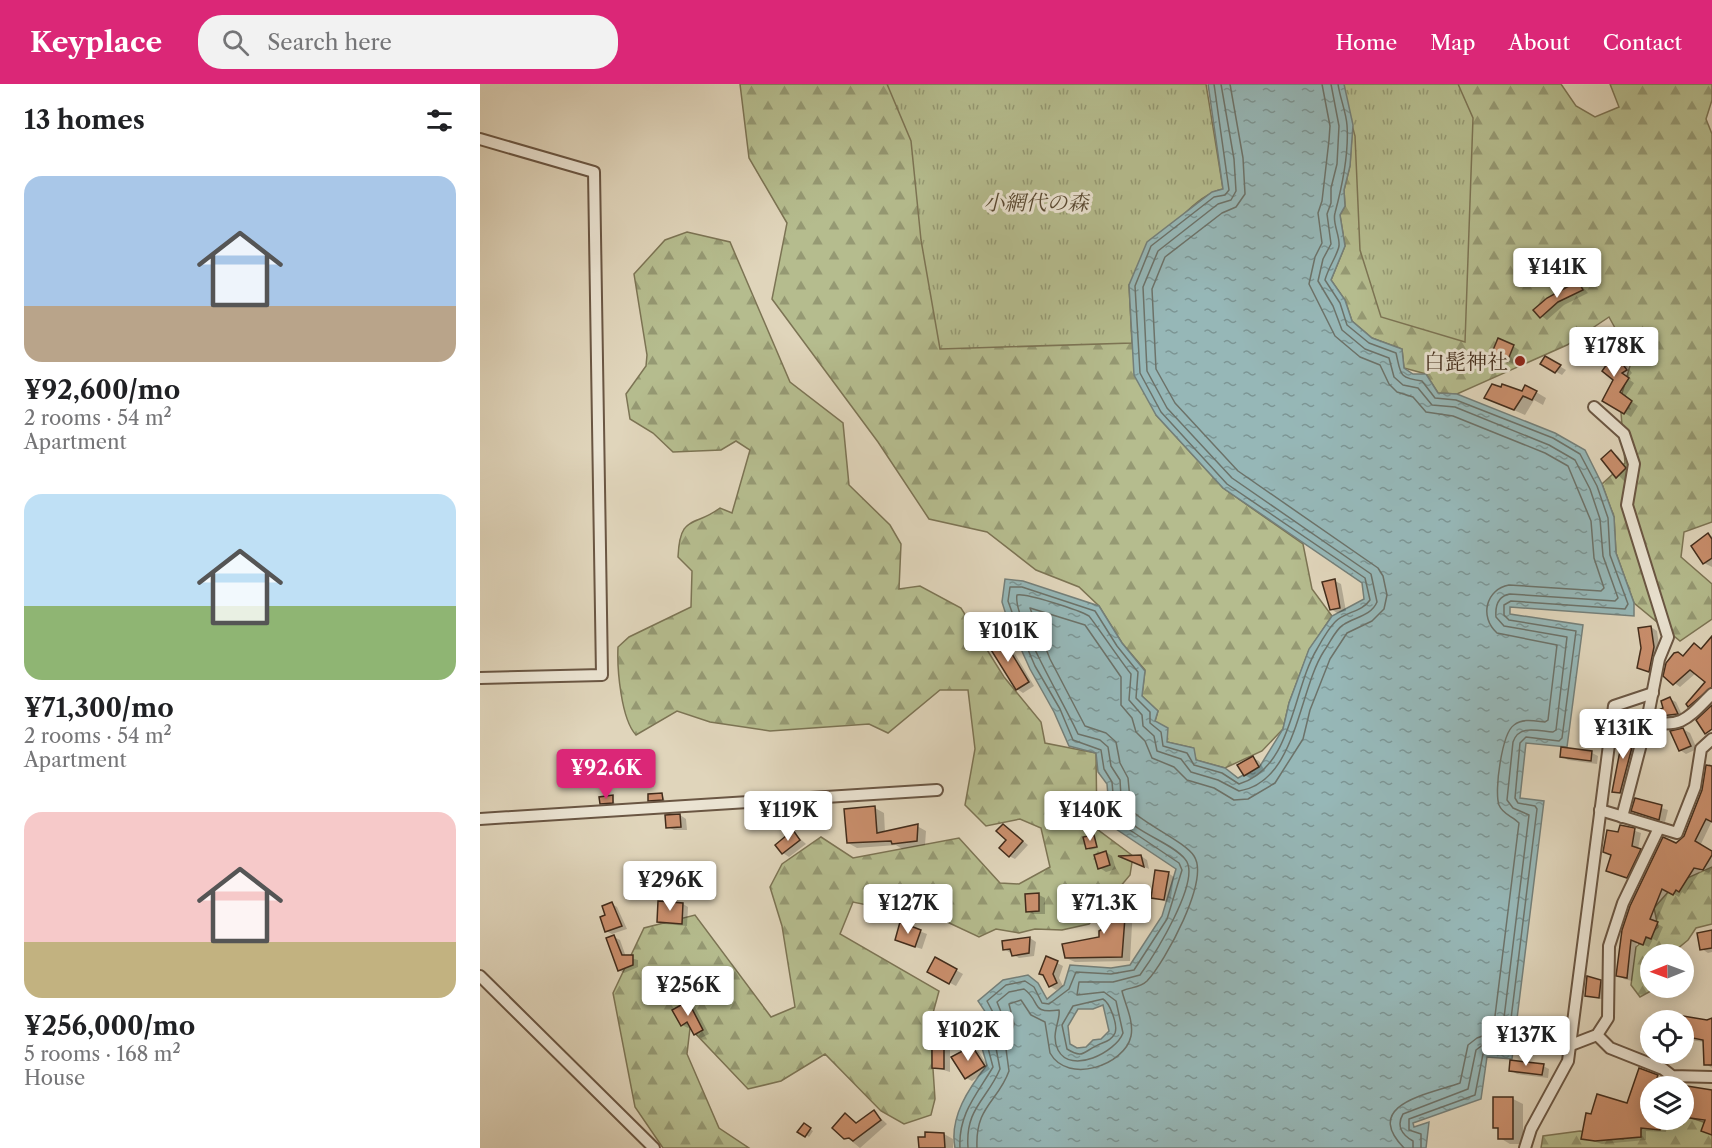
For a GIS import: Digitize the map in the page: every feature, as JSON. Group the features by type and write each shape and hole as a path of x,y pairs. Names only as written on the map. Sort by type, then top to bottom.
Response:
{"street":[{"path":"480,139 594,172 602,675 480,678"},
{"path":"1594,406 1624,434 1634,464 1626,505 1668,637 1659,659 1647,722 1622,817"},
{"path":"1526,1148 1531,1129 1568,1061 1614,706 1653,693"},
{"path":"1647,722 1669,726 1680,722 1712,694"},
{"path":"1600,810 1677,833 1695,787 1701,749 1712,739"},
{"path":"480,819 937,790"},
{"path":"1571,1045 1597,1035 1608,1018 1609,946 1623,903 1659,828"},
{"path":"480,975 654,1148"},
{"path":"1597,1035 1610,1048 1663,1069 1672,1076 1712,1077"}],"green space":[{"path":"740,84 1128,84 1121,260 1156,415 1223,488 1303,544 1312,589 1332,616 1309,650 1289,703 1283,729 1262,751 1225,768 1196,760 1193,748 1167,742 1155,721 1158,711 1142,696 1145,670 1122,643 1099,606 1079,587 1036,570 987,532 929,519 878,442 772,299 787,223 749,158"},
{"name":"小網代の森","path":"887,84 1206,84 1223,189 1209,194 1183,215 1129,285 1132,343 940,349 921,240 911,141"},
{"path":"1341,84 1458,84 1473,118 1465,342 1381,317 1360,250 1355,136"},
{"path":"1355,84 1561,84 1576,106 1595,117 1619,107 1610,84 1712,84 1712,100 1706,119 1712,134 1712,522 1684,532 1681,557 1712,584 1712,619 1680,641 1634,603 1616,553 1614,517 1602,484 1625,463 1620,400 1632,359 1609,317 1567,345 1457,394 1438,393 1426,374 1404,368 1402,349 1372,338 1352,321 1345,300 1331,280 1345,246 1340,215 1345,206 1344,190 1350,166"},
{"path":"687,232 730,242 790,382 843,423 849,485 890,525 901,544 899,589 920,586 961,608 1004,677 1041,722 1045,743 1096,753 1097,829 1133,856 1130,875 1089,924 1062,930 1035,929 1019,933 996,929 979,937 945,921 853,902 840,934 939,991 930,1024 935,1099 931,1115 904,1124 881,1111 825,1054 781,1081 748,1089 690,1028 687,1054 719,1128 749,1148 663,1148 635,1107 613,993 644,928 695,915 771,1017 795,1007 782,926 770,887 782,864 821,837 853,858 959,838 1000,883 1019,884 1050,867 1041,828 1020,819 986,826 965,805 975,749 968,690 940,690 888,733 869,724 770,731 710,722 677,711 636,735 631,728 623,706 618,647 629,637 691,607 692,571 678,557 682,534 690,523 720,508 732,513 750,450 736,441 721,450 673,452 653,433 630,419 626,394 646,366 647,355 634,274 665,240"},
{"path":"1712,867 1712,924 1696,928 1683,944 1640,944 1640,997 1631,985 1636,947 1658,927 1654,908 1676,883"},
{"path":"1694,1119 1712,1125 1712,1148 1541,1148 1543,1136 1580,1131 1623,1139 1640,1130 1694,1130"}],"water":[{"path":"1208,84 1344,84 1353,125 1350,166 1344,190 1345,206 1340,215 1345,246 1331,280 1345,300 1352,321 1372,338 1402,349 1404,368 1413,374 1426,374 1438,393 1457,394 1555,433 1585,450 1602,484 1614,517 1616,553 1634,603 1634,616 1510,607 1510,614 1583,625 1567,747 1526,743 1520,798 1544,801 1512,1059 1487,1057 1481,1099 1413,1123 1414,1127 1429,1122 1426,1148 955,1148 954,1136 958,1114 967,1093 987,1065 982,1048 992,1022 978,1001 1003,980 1028,975 1038,983 1047,999 1064,985 1070,965 1111,968 1130,965 1162,916 1176,869 1116,829 1110,819 1107,784 1098,772 1096,753 1069,746 1007,618 1002,602 1005,579 1023,581 1099,606 1122,643 1145,671 1142,696 1158,711 1155,721 1168,728 1167,742 1194,748 1196,760 1225,768 1238,778 1260,766 1283,729 1289,703 1309,649 1332,616 1364,599 1362,583 1223,488 1156,415 1134,375 1129,285 1147,242 1212,192 1223,189","holes":["1103,1005 1109,1031 1101,1039 1093,1040 1086,1047 1077,1048 1070,1044 1068,1026 1078,1009 1093,1009"]}],"building":[{"path":"1578,281 1583,290 1558,302 1540,318 1533,310 1547,298"},
{"path":"1599,331 1627,370 1622,373 1629,378 1620,392 1632,401 1624,414 1602,401 1613,380 1602,371 1607,364 1616,369 1593,338"},
{"path":"1498,338 1514,345 1507,362 1491,355"},
{"path":"1589,339 1597,347 1585,359 1578,352"},
{"path":"1545,356 1561,365 1555,373 1540,364"},
{"path":"1492,384 1501,387 1502,384 1522,391 1525,385 1537,391 1532,400 1523,396 1514,410 1484,398"},
{"path":"1611,450 1626,468 1616,478 1601,459"},
{"path":"1708,533 1712,539 1712,558 1703,564 1691,546"},
{"path":"1335,579 1340,608 1330,610 1322,582"},
{"path":"1651,626 1654,647 1649,672 1637,668 1641,648 1638,628"},
{"path":"1001,636 1029,682 1016,690 988,645"},
{"path":"1712,636 1712,687 1688,707 1686,704 1705,682 1690,670 1673,685 1663,676 1666,663 1674,653 1678,652 1683,656 1694,643 1701,649"},
{"path":"1670,697 1678,714 1661,716 1659,710 1663,708 1661,701"},
{"path":"1712,705 1712,729 1705,734 1696,720"},
{"path":"1683,728 1691,746 1679,751 1670,731"},
{"path":"1624,730 1636,732 1620,793 1612,792"},
{"path":"1561,747 1592,751 1591,761 1560,757"},
{"path":"1253,756 1259,767 1244,776 1237,765"},
{"path":"1706,765 1712,766 1712,822 1706,819 1695,841 1712,851 1712,855 1703,870 1694,868 1679,892 1676,890 1673,895 1662,889 1650,919 1658,922 1651,939 1646,937 1643,944 1631,940 1627,978 1616,976 1622,930 1630,906 1663,837 1676,843 1684,836 1702,790"},
{"path":"662,793 663,800 648,801 648,794"},
{"path":"613,795 613,803 600,804 599,797"},
{"path":"1635,798 1662,805 1659,820 1631,811"},
{"path":"875,806 877,833 918,824 917,841 892,844 891,841 847,843 844,809"},
{"path":"680,814 681,827 666,828 665,815"},
{"path":"1003,824 1023,841 1009,857 999,848 1006,840 996,831"},
{"path":"1620,825 1635,828 1632,846 1641,849 1627,878 1606,871 1611,855 1603,852 1607,830 1618,832"},
{"path":"793,830 800,840 782,854 775,845"},
{"path":"1094,835 1097,847 1086,849 1083,837"},
{"path":"1106,851 1110,865 1098,869 1094,855"},
{"path":"1141,855 1144,867 1118,856"},
{"path":"1155,870 1169,872 1164,900 1151,898"},
{"path":"1039,893 1039,911 1026,912 1025,894"},
{"path":"1121,893 1133,894 1132,904 1126,904 1122,957 1065,958 1062,944 1099,937 1099,931 1104,928 1106,907 1112,907 1112,901 1120,902"},
{"path":"658,901 683,903 682,924 657,922"},
{"path":"612,902 622,926 605,932 600,917 605,915 602,906"},
{"path":"900,922 921,930 915,947 895,940"},
{"path":"1712,930 1712,948 1700,950 1697,933"},
{"path":"614,935 622,955 633,955 633,965 618,971 606,938"},
{"path":"1030,937 1029,953 1012,956 1010,949 1003,950 1002,941"},
{"path":"1046,956 1058,961 1053,974 1057,983 1049,987 1043,975 1039,974"},
{"path":"935,957 957,969 949,984 927,972"},
{"path":"1587,976 1601,980 1599,998 1585,996"},
{"path":"688,1001 703,1030 694,1035 687,1022 681,1026 672,1010"},
{"path":"1694,1018 1707,1020 1712,1018 1712,1065 1704,1065 1703,1040 1694,1038"},
{"path":"944,1021 944,1069 932,1068 932,1022"},
{"path":"972,1046 985,1066 965,1079 951,1057"},
{"path":"1510,1060 1544,1064 1542,1075 1509,1071"},
{"path":"1639,1068 1658,1075 1640,1076 1641,1137 1595,1141 1581,1139 1586,1113 1591,1114 1597,1094 1627,1103"},
{"path":"1694,1087 1712,1090 1712,1135 1701,1131 1705,1120 1694,1118"},
{"path":"1493,1097 1513,1097 1513,1139 1498,1139 1498,1128 1493,1128"},
{"path":"874,1110 881,1120 853,1141 849,1138 844,1139 832,1128 845,1113 856,1123"},
{"path":"804,1123 811,1128 805,1137 797,1132"},
{"path":"925,1132 944,1133 945,1148 919,1148 918,1137 925,1137"}],"place":[{"name":"白髭神社","path":"1520,361"}]}
